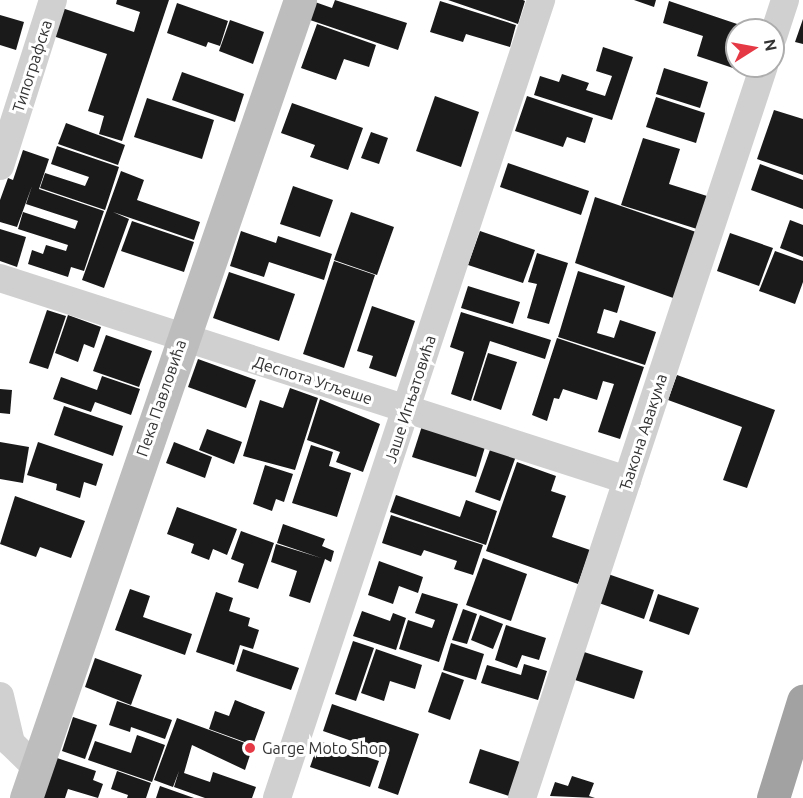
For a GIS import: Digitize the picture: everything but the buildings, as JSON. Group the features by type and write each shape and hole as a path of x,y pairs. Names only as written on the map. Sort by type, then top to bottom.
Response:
{"highway":[{"path":"773,798 803,701"}],"main road":[{"name":"Пека Павловића","path":"26,798 182,338 300,0"}],"street":[{"name":"Типографска","path":"0,166 53,0"},
{"name":"Јаше Игњатовића","path":"277,798 541,0"},
{"path":"779,18 785,0"},
{"name":"Ђакона Авакума","path":"522,798 760,78"},
{"name":"Деспота Угљеше","path":"0,278 627,480"},
{"path":"0,696 11,743 36,767"}],"place":[{"name":"Garge Moto Shop","path":"250,748"}]}
